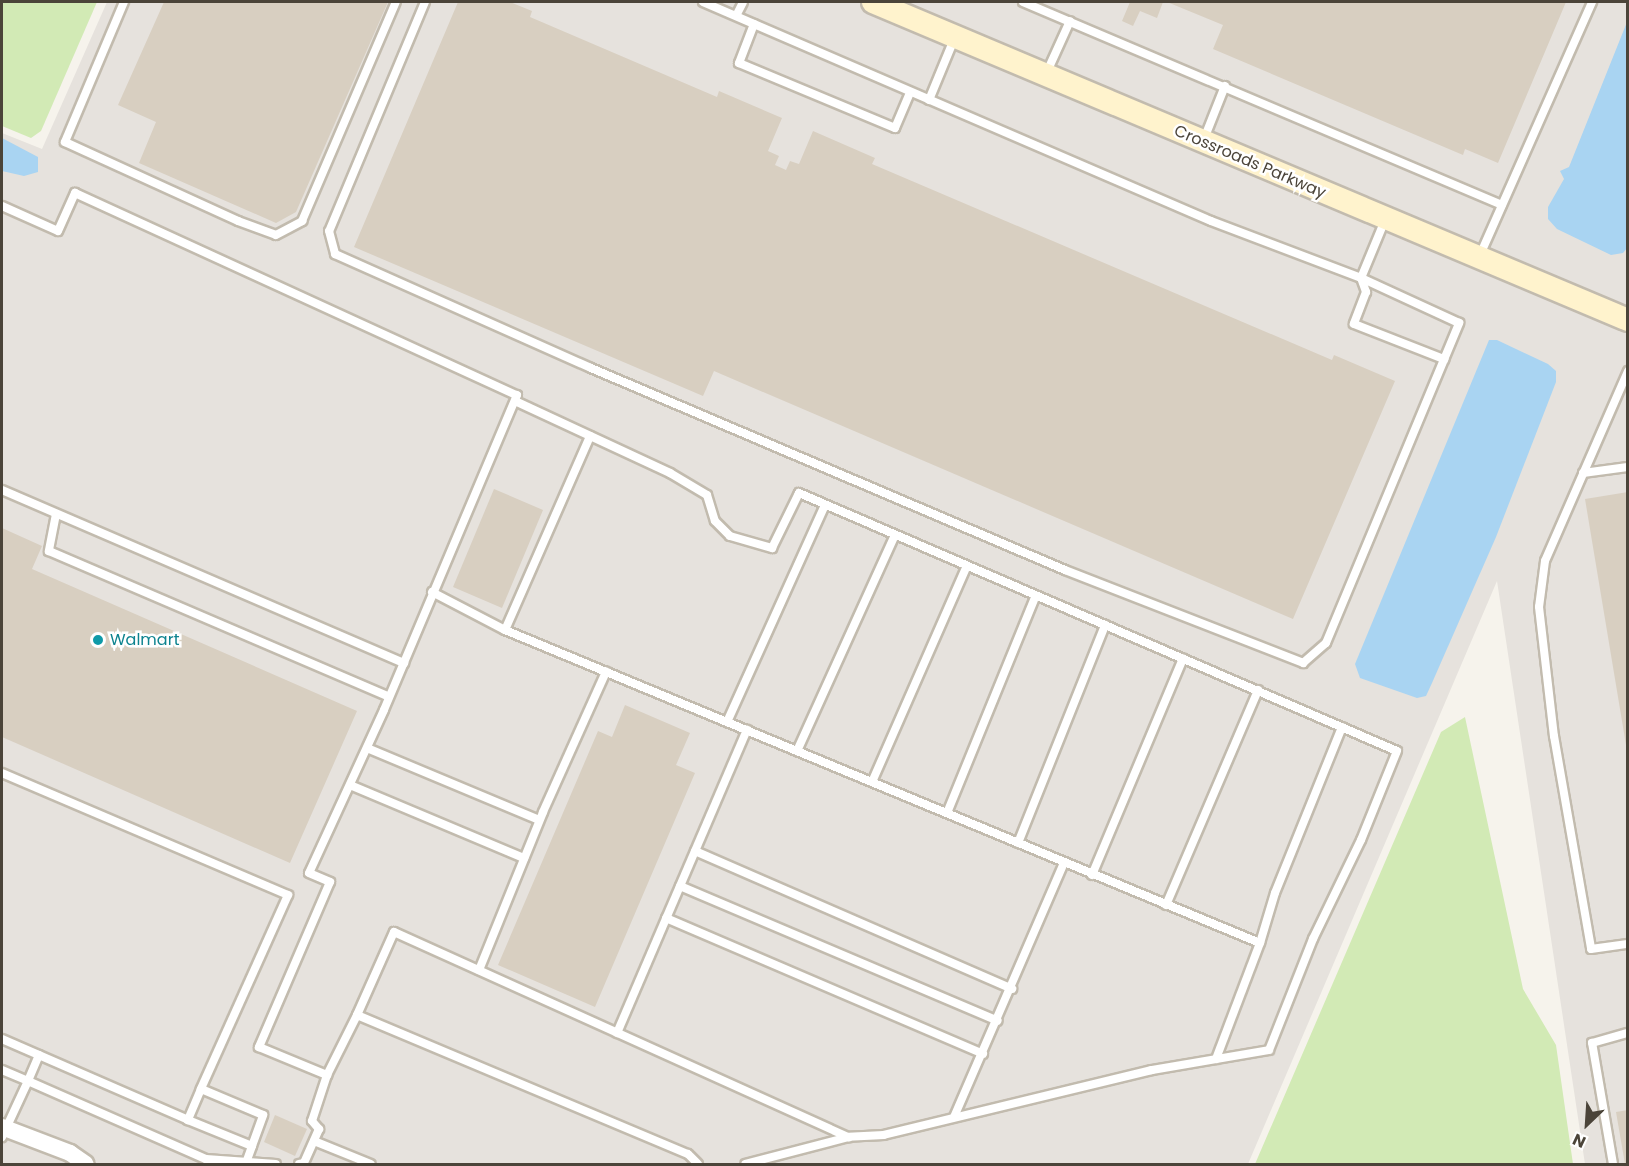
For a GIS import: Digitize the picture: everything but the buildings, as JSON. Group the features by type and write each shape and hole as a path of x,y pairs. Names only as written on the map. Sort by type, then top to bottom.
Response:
{"street":[{"name":"Crossroads Parkway","path":"873,2 1385,220 1628,320"},
{"path":"2,1131 70,1153 86,1164"}],"lane":[{"path":"124,2 65,142 238,221 276,235 302,221 396,2"},
{"path":"425,2 329,231 335,254 591,368 1065,570 1303,663 1326,643 1459,322 1362,278 1211,221 754,24 737,14 704,2"},
{"path":"737,14 742,2"},
{"path":"1023,2 1502,205"},
{"path":"1479,258 1592,2"},
{"path":"1045,75 1070,21"},
{"path":"754,24 739,63 895,128 910,92"},
{"path":"929,100 955,37"},
{"path":"1202,142 1225,86"},
{"path":"2,206 58,231 75,193 517,395 404,663 309,873 330,882 260,1047 327,1075"},
{"path":"1385,220 1362,278 1366,292 1354,324 1444,359"},
{"path":"1628,372 1623,392 1583,473 1545,561 1539,607 1554,736 1591,949 1628,944"},
{"path":"514,401 590,436 707,495 715,521 730,536 772,548 799,493 1397,751 1361,840 1313,939 1269,1050 1216,1059 954,1117 884,1136 849,1137 745,1164"},
{"path":"505,630 590,436"},
{"path":"1583,473 1628,467"},
{"path":"2,490 404,663"},
{"path":"727,722 825,505"},
{"path":"56,514 49,551 389,697"},
{"path":"797,751 895,535"},
{"path":"872,782 967,566"},
{"path":"432,592 505,630 1260,943"},
{"path":"947,813 1036,595"},
{"path":"1018,843 1105,625"},
{"path":"1092,875 1183,658"},
{"path":"479,970 539,820 606,672"},
{"path":"1166,905 1258,690"},
{"path":"1216,1059 1260,943 1275,893 1342,727"},
{"path":"616,1033 747,730"},
{"path":"367,748 539,820"},
{"path":"2,773 288,896 188,1120"},
{"path":"350,785 524,858"},
{"path":"695,851 1012,989"},
{"path":"954,1117 1012,989 1064,863"},
{"path":"680,886 998,1021"},
{"path":"666,918 983,1054"},
{"path":"299,1164 319,1129 312,1121 327,1075 394,932 849,1137"},
{"path":"357,1015 688,1154 698,1164"},
{"path":"1613,1164 1592,1043 1628,1033"},
{"path":"2,1039 252,1146"},
{"path":"2,1131 39,1055"},
{"path":"2,1070 206,1159 247,1160 276,1164"},
{"path":"201,1089 263,1115 247,1160"},
{"path":"314,1141 371,1164"}],"shaded area":[{"path":"107,2 1627,2 1627,1164 1585,1164 1497,581 1248,1164 2,1164 2,133 42,149"}],"green space":[{"path":"2,2 97,2 41,131 31,138 2,126"},
{"path":"1465,717 1523,989 1556,1045 1573,1164 1255,1164 1441,732"}],"water":[{"path":"1627,22 1627,248 1623,253 1611,255 1557,229 1548,219 1548,207 1564,179 1560,171 1569,167"},
{"path":"2,138 38,157 38,172 24,176 2,171"},
{"path":"1489,340 1497,340 1548,364 1556,371 1556,382 1496,537 1432,683 1426,696 1417,698 1360,678 1355,664"}],"place":[{"name":"Walmart","path":"98,640"}]}
